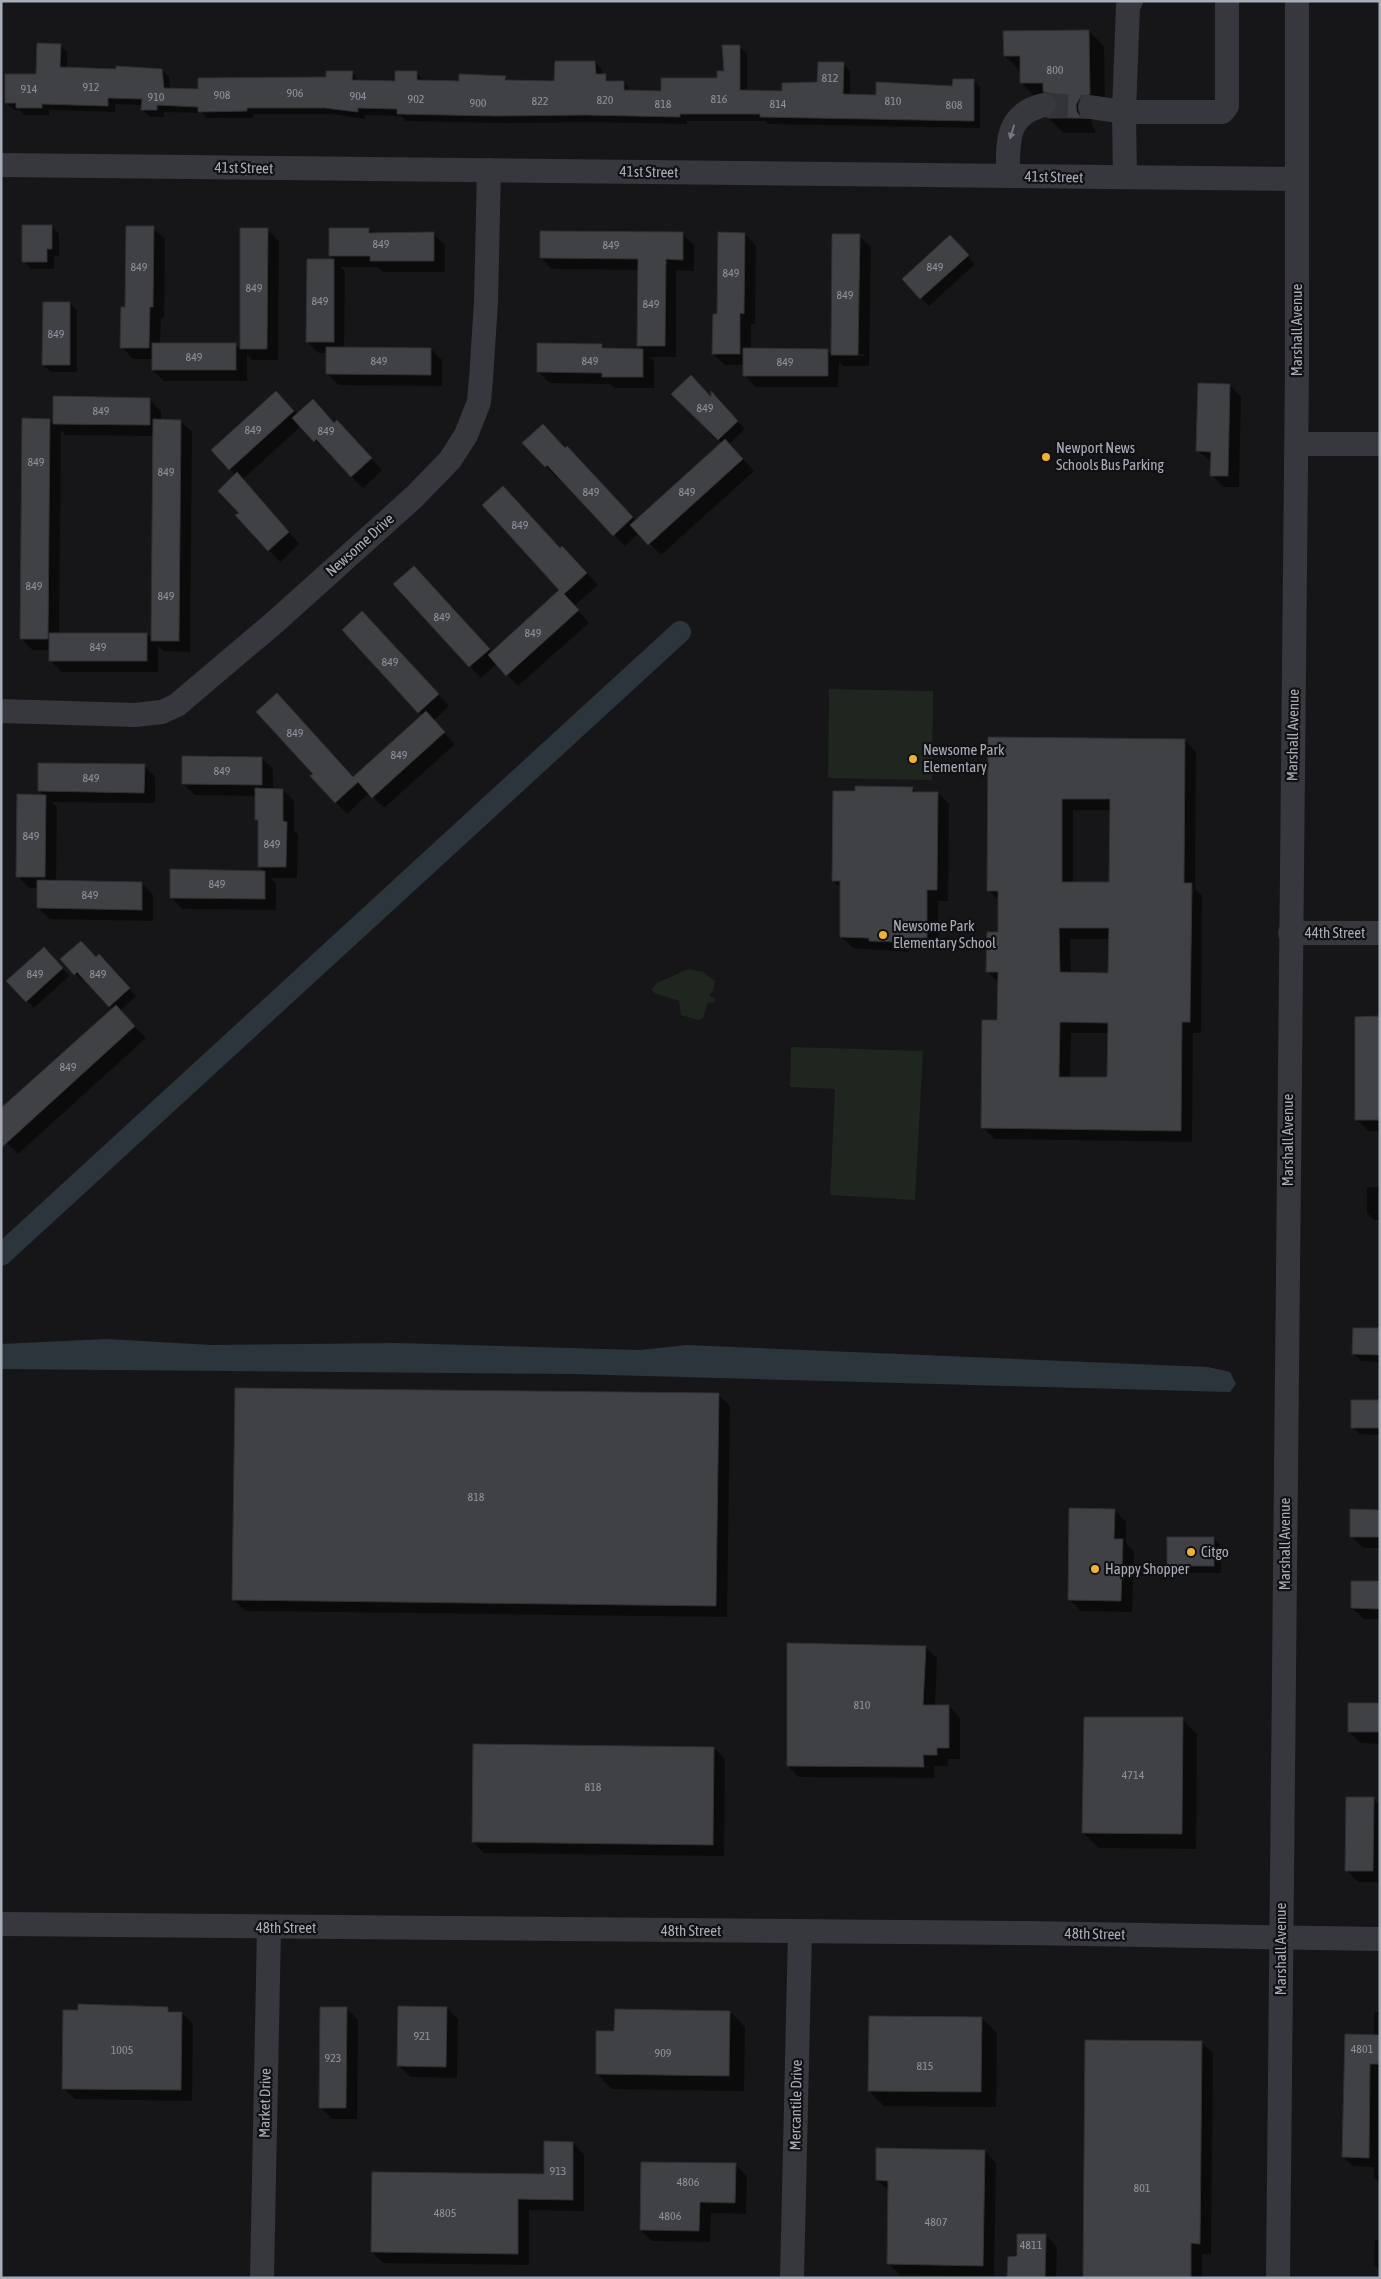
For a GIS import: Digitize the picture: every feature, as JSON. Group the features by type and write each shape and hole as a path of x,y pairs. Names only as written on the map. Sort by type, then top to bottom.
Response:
{"street":[{"path":"1125,178 1124,112 1128,6 1131,1"},
{"path":"1090,107 1124,112 1222,112 1226,106 1227,1"},
{"name":"Marshall Avenue","path":"1278,2278 1296,444 1297,1"},
{"path":"1008,176 1010,137 1014,124 1029,109 1044,105"},
{"name":"41st Street","path":"1,165 1297,179"},
{"name":"Newsome Drive","path":"1,711 135,715 162,712 177,705 275,622 414,498 450,460 466,435 478,402 486,302 490,170"},
{"path":"1296,444 1377,444"},
{"name":"44th Street","path":"1290,933 1380,933"},
{"name":"48th Street","path":"1,1924 269,1928 1027,1932 1380,1939"},
{"name":"Market Drive","path":"262,2278 269,1928"},
{"name":"Mercantile Drive","path":"792,2278 800,1932"}],"shaded area":[{"path":"829,689 933,691 932,780 828,778"},
{"path":"688,969 703,972 715,981 713,991 709,996 715,998 714,1003 708,1002 703,1018 698,1020 681,1015 679,1001 654,993 652,989 657,983"},
{"path":"791,1047 923,1051 915,1200 830,1195 835,1089 790,1087"},
{"path":"106,1339 212,1345 398,1343 640,1350 687,1345 1208,1367 1230,1372 1236,1384 1230,1392 573,1374 1,1369 1,1344"}],"building":[{"path":"1089,30 1090,94 1080,98 1076,105 1077,112 1082,118 1047,118 1055,114 1058,107 1057,100 1053,94 1043,92 1043,83 1020,83 1020,56 1004,56 1003,31"},
{"path":"37,43 61,44 60,67 116,69 116,66 162,69 164,88 198,89 198,78 326,77 326,71 353,71 352,80 395,81 395,71 417,71 417,80 459,81 459,74 506,76 505,80 554,81 555,61 595,61 596,74 606,74 606,81 624,81 624,90 661,91 661,78 717,78 717,71 724,71 722,45 740,45 740,90 782,91 782,83 817,82 818,62 844,62 843,94 876,95 876,82 952,86 953,79 974,79 974,121 760,117 760,114 680,114 680,117 397,114 397,109 358,108 358,112 325,108 247,108 247,111 198,112 198,107 157,105 157,110 141,110 142,99 108,98 108,106 42,104 42,108 16,108 16,103 5,103 5,74 36,74"},
{"path":"22,225 52,225 52,249 47,249 47,262 22,262"},
{"path":"126,226 154,226 153,307 150,307 149,348 120,348 121,307 125,307"},
{"path":"240,228 268,228 267,349 240,349"},
{"path":"329,228 369,228 369,233 434,232 434,261 370,261 370,256 329,256"},
{"path":"540,231 683,232 683,260 666,259 665,346 637,346 638,259 540,258"},
{"path":"718,232 745,233 744,314 740,313 740,354 712,354 713,314 717,314"},
{"path":"832,234 860,234 858,355 831,355"},
{"path":"950,235 969,255 920,299 902,279"},
{"path":"307,259 334,259 334,342 306,342"},
{"path":"43,302 70,302 70,365 42,365"},
{"path":"152,343 236,343 236,370 152,370"},
{"path":"537,343 602,344 602,348 643,349 643,377 602,377 602,373 537,372"},
{"path":"326,347 431,348 431,375 326,374"},
{"path":"743,348 828,349 828,376 743,376"},
{"path":"691,375 711,397 711,391 738,421 718,440 671,394"},
{"path":"1198,383 1230,384 1228,476 1210,476 1211,452 1196,451"},
{"path":"276,391 294,411 229,470 211,450"},
{"path":"53,396 150,398 150,425 53,424"},
{"path":"313,399 334,423 337,420 372,458 351,477 316,439 314,442 292,418"},
{"path":"22,418 50,419 48,639 20,639"},
{"path":"153,419 181,420 179,641 151,641"},
{"path":"543,424 565,448 567,446 633,517 613,536 547,465 545,467 522,443"},
{"path":"725,439 743,459 648,545 630,525"},
{"path":"237,472 289,532 268,551 235,515 239,513 218,491"},
{"path":"503,486 560,548 562,546 587,573 564,594 579,610 506,676 488,655 559,590 482,505"},
{"path":"414,566 490,649 469,667 393,584"},
{"path":"362,611 439,694 418,713 342,630"},
{"path":"49,633 147,633 147,661 49,661"},
{"path":"277,693 353,777 426,711 445,732 372,798 358,782 335,803 310,776 313,774 256,712"},
{"name":"Newsome Park Elementary School","path":"988,737 1185,739 1184,883 1192,883 1190,1022 1182,1022 1181,1131 981,1128 982,1020 997,1020 998,972 986,972 987,932 998,932 998,891 987,891","holes":["1062,799 1110,799 1109,882 1062,882","1059,928 1109,928 1108,973 1060,972","1060,1022 1108,1023 1107,1077 1059,1077"]},
{"path":"182,756 262,757 262,785 182,784"},
{"path":"38,763 145,764 144,793 38,791"},
{"path":"855,786 913,787 912,792 938,792 937,890 927,890 927,938 898,938 898,942 840,937 840,881 832,881 833,791 855,791"},
{"path":"255,788 283,789 283,821 287,822 286,867 258,867 258,820 255,820"},
{"path":"17,794 46,795 45,877 16,877"},
{"path":"170,869 265,871 265,899 170,898"},
{"path":"37,880 142,882 142,910 37,908"},
{"path":"81,941 96,957 99,954 130,988 109,1007 77,972 74,975 60,959"},
{"path":"44,947 63,968 26,1002 6,981"},
{"path":"116,1005 135,1026 1,1148 1,1108"},
{"path":"1380,1016 1380,1120 1355,1120 1355,1017"},
{"path":"1353,1328 1380,1328 1380,1355 1352,1354"},
{"path":"235,1388 719,1393 716,1606 232,1600"},
{"path":"1351,1400 1380,1400 1380,1428 1351,1428"},
{"name":"Happy Shopper","path":"1069,1508 1115,1509 1114,1539 1123,1539 1121,1601 1068,1600"},
{"path":"1350,1509 1380,1510 1380,1537 1350,1537"},
{"name":"Citgo","path":"1167,1537 1214,1537 1214,1566 1167,1566"},
{"path":"1351,1581 1380,1581 1380,1609 1351,1608"},
{"path":"787,1643 926,1646 923,1705 949,1705 949,1748 937,1748 937,1755 923,1755 924,1767 787,1766"},
{"path":"1348,1703 1380,1703 1380,1732 1348,1732"},
{"path":"1084,1717 1183,1717 1182,1834 1082,1833"},
{"path":"473,1744 714,1747 713,1845 472,1842"},
{"path":"1346,1797 1374,1797 1373,1871 1345,1871"},
{"path":"78,2004 168,2007 168,2012 182,2012 181,2090 62,2089 63,2010 78,2010"},
{"path":"398,2006 447,2007 446,2067 397,2066"},
{"path":"320,2007 347,2007 346,2108 319,2108"},
{"path":"615,2009 730,2011 729,2076 596,2074 596,2031 614,2031"},
{"path":"869,2016 982,2017 981,2092 868,2091"},
{"path":"1345,2034 1380,2035 1380,2064 1370,2064 1369,2158 1342,2157"},
{"path":"1085,2040 1202,2041 1200,2244 1191,2243 1191,2278 1083,2278"},
{"path":"544,2141 573,2142 573,2200 518,2199 518,2254 371,2252 372,2172 544,2174"},
{"path":"876,2148 985,2150 983,2266 887,2264 888,2181 876,2180"},
{"path":"641,2162 736,2163 735,2203 700,2202 699,2231 640,2230"},
{"path":"1017,2234 1046,2234 1045,2278 1007,2278 1008,2257 1017,2256"}],"waterway":[{"path":"1,1255 680,632"}],"tunnel":[{"path":"1044,105 1090,107"}],"place":[{"name":"Newport News Schools Bus Parking","path":"1046,457"},
{"name":"Newsome Park Elementary","path":"913,759"},
{"name":"Newsome Park Elementary School","path":"883,935"},
{"name":"Citgo","path":"1191,1552"},
{"name":"Happy Shopper","path":"1095,1569"}]}
